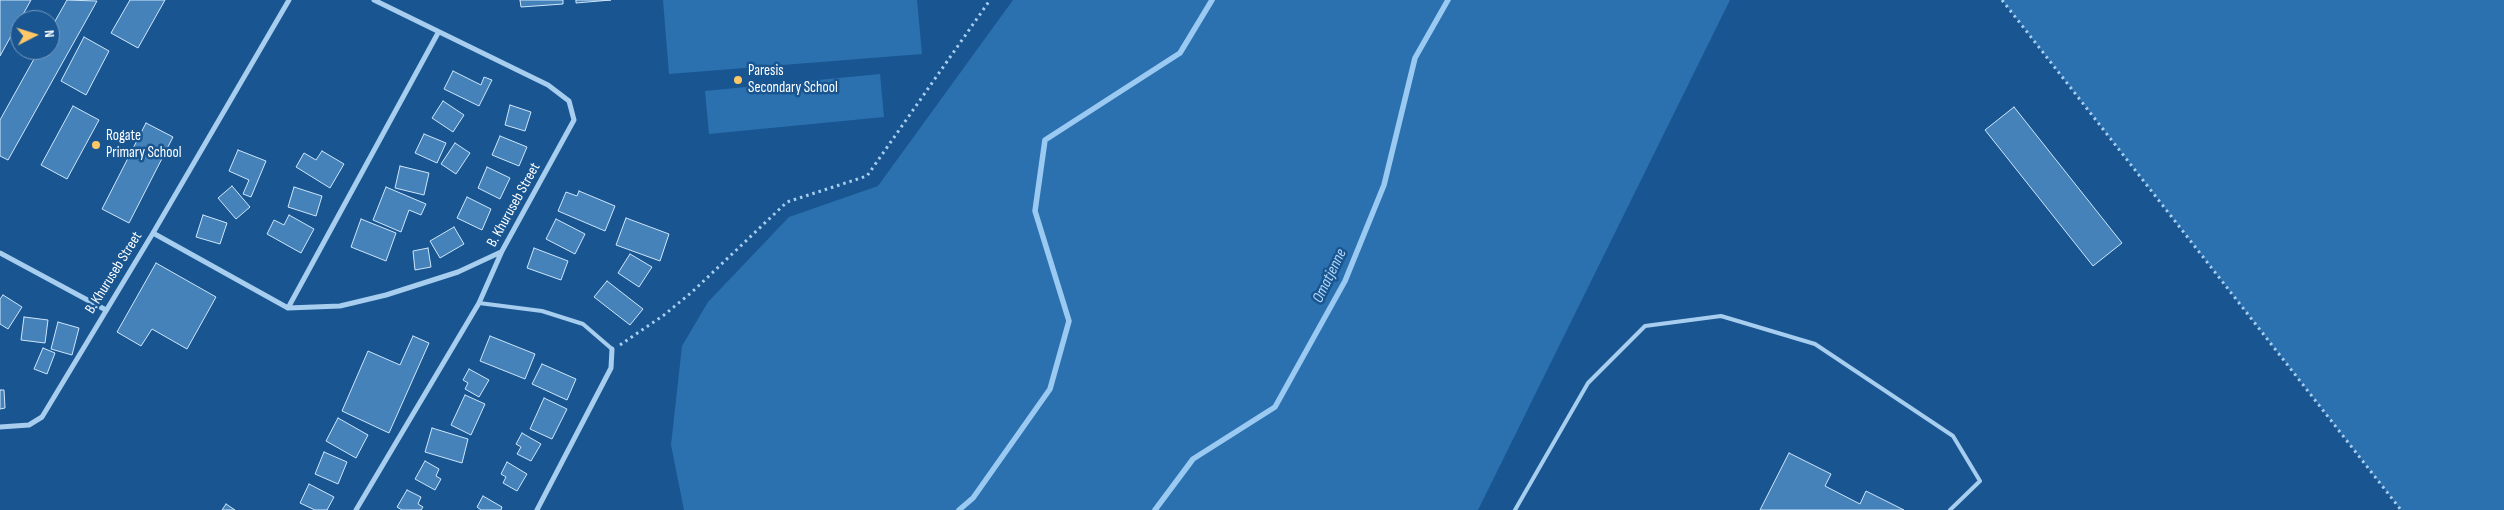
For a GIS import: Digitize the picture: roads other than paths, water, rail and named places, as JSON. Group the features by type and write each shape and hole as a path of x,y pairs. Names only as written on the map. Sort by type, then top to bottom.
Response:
{"street":[{"name":"B. Khuruseb Street","path":"0,427 30,425 42,417 153,233 289,0"},
{"name":"B. Khuruseb Street","path":"356,510 479,303 502,251 574,120 569,101 548,85 438,33 374,0"},
{"path":"288,308 438,33"},
{"path":"153,233 288,308 340,306 386,295 458,272 502,251"},
{"path":"0,253 106,310"},
{"path":"537,510 611,368 612,349"}],"lane":[{"path":"479,303 542,311 583,324 612,349"},
{"path":"1515,510 1588,383 1645,326 1721,316 1815,344 1953,436 1980,480 1950,510"}],"waterway":[{"path":"959,510 973,498 1050,389 1069,321 1035,211 1045,140 1180,53 1212,0"},
{"name":"Omatjenne","path":"1155,510 1193,459 1275,407 1345,281 1384,185 1415,58 1448,0"}],"place":[{"name":"Paresis Secondary School","path":"738,80"},
{"name":"Rogate Primary School","path":"96,145"}]}
